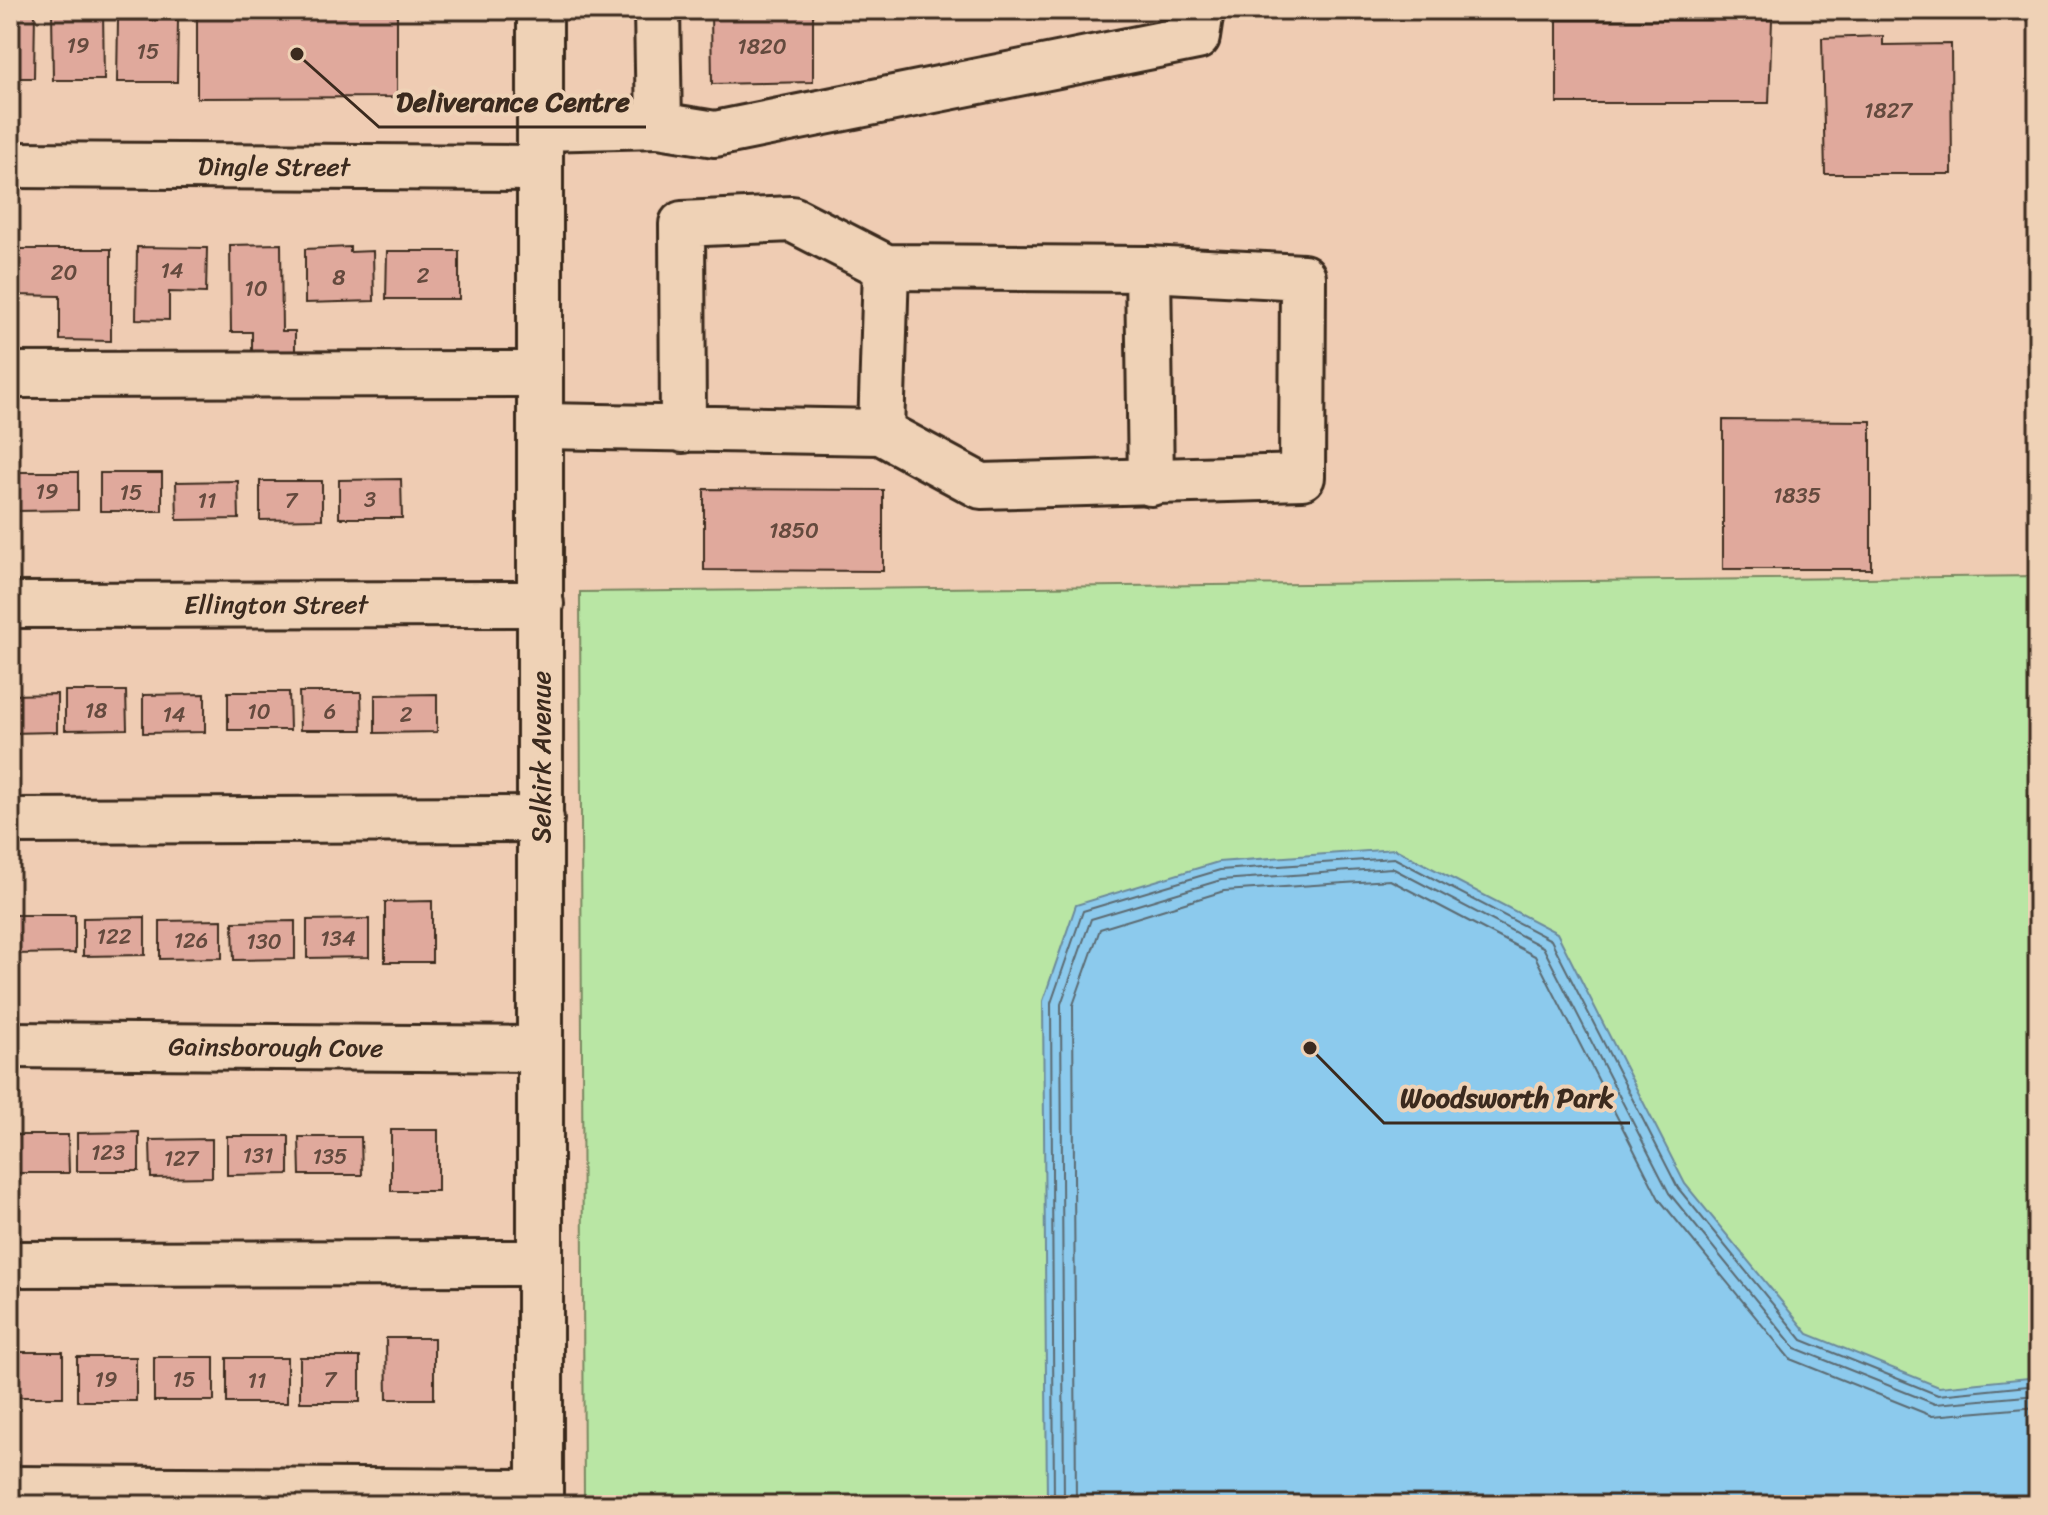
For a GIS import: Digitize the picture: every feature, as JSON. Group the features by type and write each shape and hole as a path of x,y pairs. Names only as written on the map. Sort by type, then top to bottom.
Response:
{"street":[{"name":"Selkirk Avenue","path":"540,10 540,1498"},
{"path":"657,10 659,125"},
{"name":"Dingle Street","path":"10,165 540,148 659,125 715,134 1197,37 1201,10"},
{"path":"541,426 683,430 881,432 981,486 1302,477 1303,277 1148,269 886,267 792,219 682,224 683,430"},
{"path":"881,432 886,267"},
{"path":"1148,269 1151,483"},
{"path":"10,375 540,374"},
{"name":"Ellington Street","path":"10,605 541,604"},
{"path":"10,821 541,819"},
{"name":"Gainsborough Cove","path":"10,1045 540,1049"},
{"path":"10,1264 540,1263"},
{"path":"10,1489 540,1498"}],"green space":[{"path":"2038,576 2038,1505 584,1505 580,592"}],"water":[{"path":"1395,849 1557,933 1685,1184 1808,1334 1939,1387 2038,1377 2038,1505 1047,1505 1043,1001 1076,905 1218,862"}],"building":[{"path":"10,10 35,10 34,78 10,78"},
{"path":"52,10 103,10 104,80 53,80"},
{"path":"711,10 813,10 813,82 712,84"},
{"path":"197,11 397,11 397,97 197,98"},
{"path":"118,20 178,20 177,82 117,82"},
{"path":"1557,20 1772,20 1769,103 1557,103"},
{"path":"1883,36 1883,45 1951,44 1952,174 1825,174 1822,38"},
{"path":"281,244 282,331 295,331 295,369 252,369 252,332 231,332 230,245"},
{"path":"137,247 207,248 206,293 169,292 169,320 136,319"},
{"path":"350,247 350,252 373,251 374,301 305,303 305,249"},
{"path":"17,249 111,249 111,341 60,340 60,296 16,295"},
{"path":"387,251 459,251 459,299 386,299"},
{"path":"1723,420 1871,421 1871,569 1723,569"},
{"path":"16,472 78,472 78,510 16,511"},
{"path":"100,473 162,473 162,511 100,511"},
{"path":"401,479 402,518 339,518 339,480"},
{"path":"238,481 239,519 177,520 176,482"},
{"path":"260,481 322,481 322,519 260,520"},
{"path":"704,489 883,490 883,571 704,570"},
{"path":"65,691 126,691 127,729 65,730"},
{"path":"228,692 289,692 290,730 228,730"},
{"path":"299,692 361,692 362,730 300,730"},
{"path":"57,694 57,732 10,733 10,695"},
{"path":"205,694 205,732 143,733 143,695"},
{"path":"437,694 437,732 375,733 375,695"},
{"path":"432,901 432,962 385,962 385,902"},
{"path":"13,915 75,915 75,953 13,954"},
{"path":"145,917 145,955 83,956 83,918"},
{"path":"369,919 369,957 307,958 307,920"},
{"path":"222,920 222,958 160,959 160,921"},
{"path":"295,921 295,959 234,960 233,922"},
{"path":"391,1130 438,1130 438,1191 391,1191"},
{"path":"139,1132 139,1171 77,1171 77,1133"},
{"path":"10,1135 68,1135 69,1173 10,1173"},
{"path":"227,1136 289,1136 289,1174 227,1175"},
{"path":"299,1137 361,1137 362,1175 300,1175"},
{"path":"212,1139 212,1177 151,1178 150,1140"},
{"path":"386,1338 434,1338 434,1399 387,1399"},
{"path":"10,1352 63,1352 63,1397 10,1397"},
{"path":"77,1357 136,1357 136,1401 77,1401"},
{"path":"154,1357 214,1357 214,1401 154,1401"},
{"path":"300,1357 360,1357 360,1402 300,1402"},
{"path":"227,1358 287,1358 287,1403 227,1403"}],"place":[{"name":"Deliverance Centre","path":"297,54"},
{"name":"Woodsworth Park","path":"1310,1048"}]}
